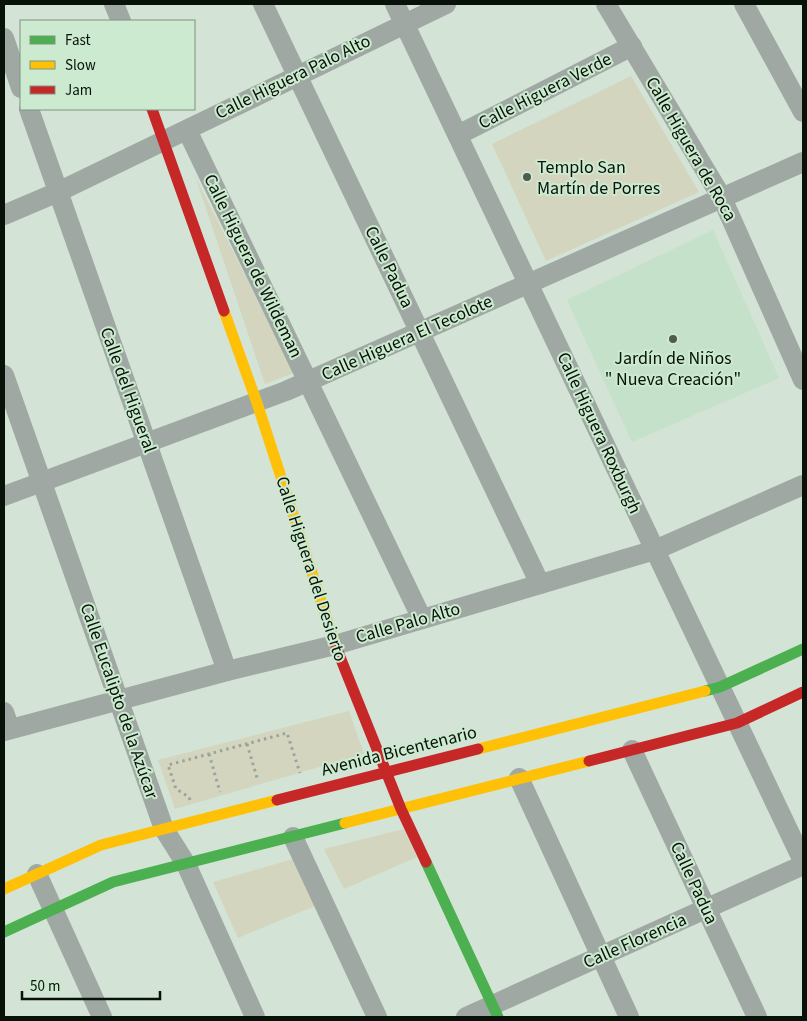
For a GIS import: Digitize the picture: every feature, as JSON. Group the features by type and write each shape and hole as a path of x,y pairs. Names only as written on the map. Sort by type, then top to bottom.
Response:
{"street":[{"path":"114,4 121,20"},
{"name":"Calle Padua","path":"263,4 540,584"},
{"name":"Calle Higuera Roxburgh","path":"395,4 803,863"},
{"name":"Calle Higuera Palo Alto","path":"4,215 58,192 187,130 297,74 446,4"},
{"name":"Calle Higuera de Roca","path":"606,4 722,198 803,380"},
{"path":"744,4 803,112"},
{"path":"4,38 20,85"},
{"name":"Calle Higuera Verde","path":"458,135 632,46"},
{"name":"Calle del Higueral","path":"29,110 227,671"},
{"name":"Calle Higuera del Desierto","path":"152,110 257,403 335,645 402,809 495,1011"},
{"name":"Calle Higuera de Wildeman","path":"187,130 422,619"},
{"name":"Calle Higuera El Tecolote","path":"4,496 257,403 308,382 803,162"},
{"name":"Calle Eucalipto de la Azúcar","path":"4,375 164,829 186,864 255,1017"},
{"name":"Calle Palo Alto","path":"6,724 119,700 335,645 655,550 803,485"},
{"name":"Avenida Bicentenario","path":"4,889 101,845 720,687 803,649"},
{"path":"4,932 114,882 737,722 803,692"},
{"name":"Calle Padua","path":"632,750 757,1017"},
{"path":"519,778 629,1017"},
{"path":"293,836 377,1017"},
{"name":"Calle Florencia","path":"466,1017 495,1011 601,956 803,863"},
{"path":"38,874 102,1017"}],"path":[{"path":"192,806 188,797 176,789 168,765 288,733 301,776"},
{"path":"247,744 260,787"},
{"path":"209,754 221,798"}],"shaded area":[{"path":"631,76 699,192 546,261 492,144"},
{"path":"195,176 294,373 265,384"},
{"name":"Jardín de Niños \" Nueva Creación\"","path":"713,230 779,378 632,442 567,300"},
{"path":"349,711 364,754 175,809 158,760"},
{"path":"404,829 417,857 344,889 324,849"},
{"path":"293,859 315,906 238,938 213,882"}],"traffic: fast":[{"path":"705,691 720,687 803,649"},
{"path":"4,932 113,882 345,823"},
{"path":"426,862 498,1017"}],"traffic: slow":[{"path":"224,311 257,403 336,647"},
{"path":"478,749 705,691"},
{"path":"345,823 589,761"},
{"path":"4,889 101,845 277,800"}],"traffic: jam":[{"path":"152,110 224,311"},
{"path":"336,647 401,809 426,862"},
{"path":"589,761 737,723 803,692"},
{"path":"277,800 478,749"}],"place":[{"name":"Templo San Martín de Porres","path":"527,177"},
{"name":"Jardín de Niños \" Nueva Creación\"","path":"673,339"}]}
